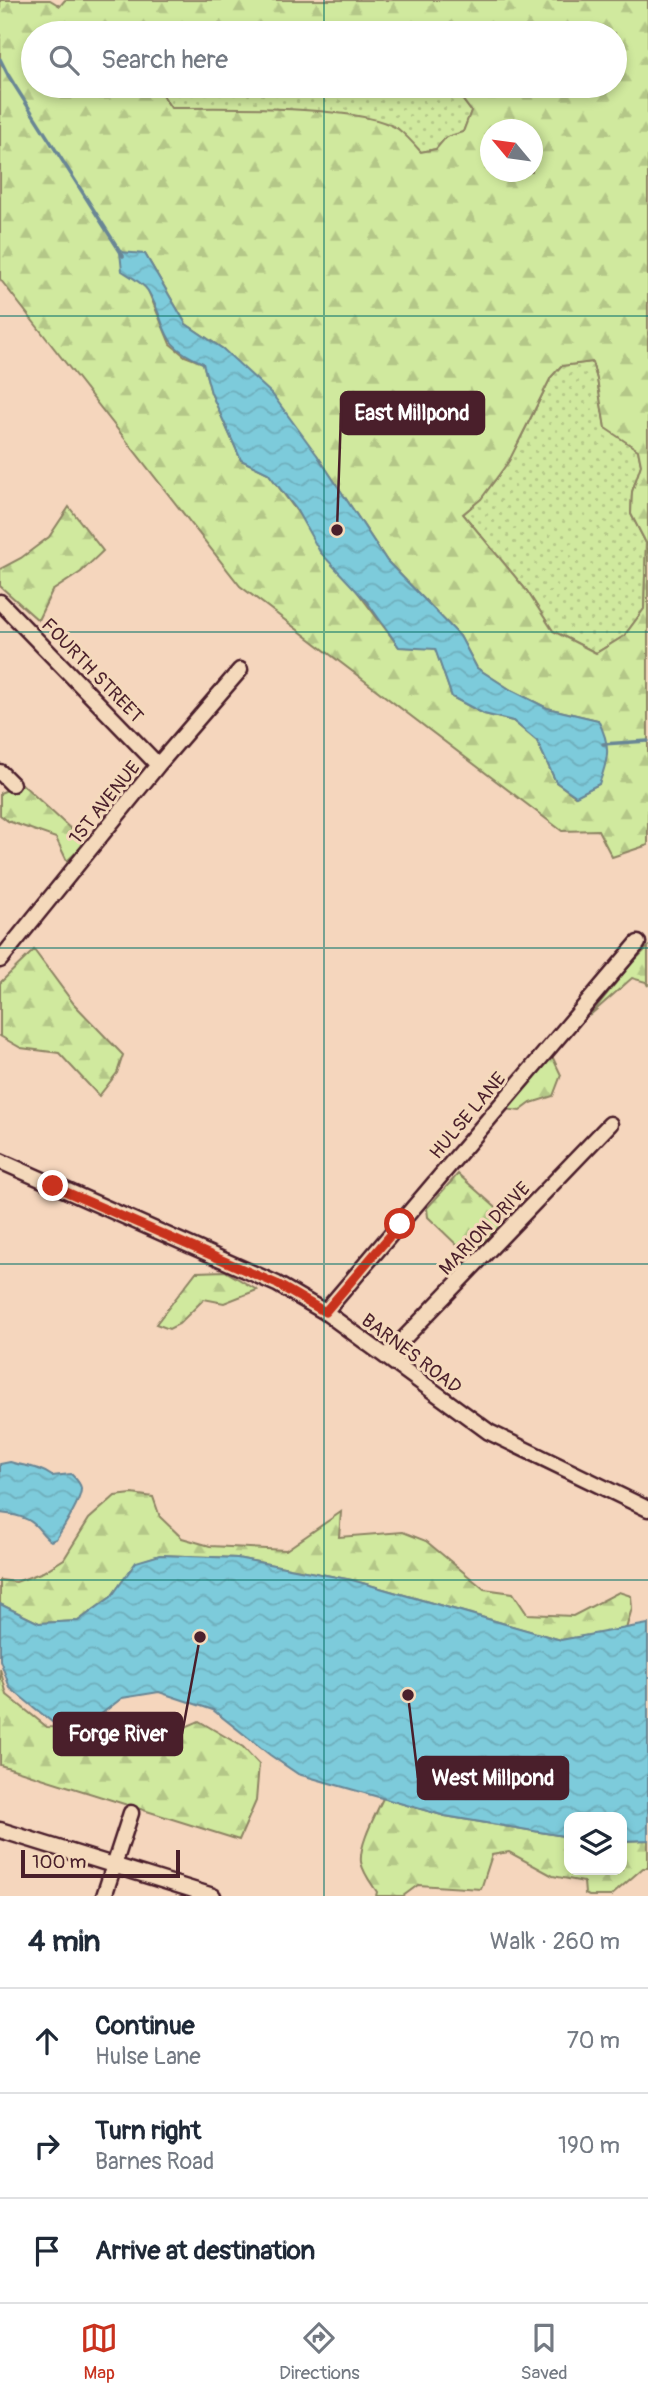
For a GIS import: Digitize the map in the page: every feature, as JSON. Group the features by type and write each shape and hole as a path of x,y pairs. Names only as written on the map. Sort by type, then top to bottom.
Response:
{"street":[{"name":"FOURTH STREET","path":"0,602 158,765"},
{"name":"1ST AVENUE","path":"0,960 158,765 240,670"},
{"path":"0,772 12,784"},
{"name":"HULSE LANE","path":"325,1312 638,943"},
{"name":"MARION DRIVE","path":"386,1357 610,1124"},
{"name":"BARNES ROAD","path":"0,1161 262,1277 325,1312 489,1432 648,1509"},
{"path":"104,1896 131,1813"},
{"path":"0,1830 213,1896"}],"green space":[{"path":"0,0 50,0 60,6 65,0 648,0 648,845 612,857 598,830 562,831 240,586 0,279","holes":["145,254 186,324 223,349 317,455 387,561 460,636 477,668 511,690 547,708 598,720 599,784 575,796 556,782 537,741 513,721 484,714 452,697 435,648 399,647 268,473 241,460 211,393 203,363 185,356 170,344 147,288","592,362 605,428 638,450 641,465 632,492 631,514 646,543 644,609 624,636 596,653 553,631 527,591 463,514 481,499 509,461 551,377 561,366"]},
{"path":"164,98 461,98 471,111 463,132 446,138 436,149 421,152 397,128 283,109 171,108"},
{"path":"592,362 605,427 638,450 641,465 632,492 631,514 646,543 644,609 624,636 596,653 553,631 527,591 463,514 491,485 514,451 551,377 561,366"},
{"path":"69,507 103,551 81,572 52,591 38,620 0,586 0,569 21,558 49,537"},
{"path":"22,784 86,843 67,861 56,838 8,821 0,815 0,793"},
{"path":"648,947 648,986 646,982 632,978 589,1016 631,964"},
{"path":"34,950 74,1004 123,1055 117,1073 99,1096 59,1053 21,1048 0,1036 0,983"},
{"path":"552,1056 561,1075 553,1096 531,1103 520,1111 505,1109"},
{"path":"458,1174 503,1214 503,1225 476,1248 463,1251 428,1217 427,1208"},
{"path":"225,1271 257,1290 224,1303 204,1299 179,1324 169,1329 156,1324 196,1272"},
{"path":"132,1494 153,1497 160,1517 182,1538 210,1546 286,1550 341,1512 339,1537 403,1532 426,1541 484,1589 513,1593 527,1614 573,1616 619,1592 631,1596 632,1608 626,1629 561,1640 352,1580 237,1558 160,1555 136,1563 111,1597 78,1621 39,1623 0,1604 0,1580 16,1582 43,1572 64,1559 89,1519 115,1496"},
{"path":"0,1669 7,1695 47,1727 84,1728 144,1745 199,1721 243,1747 259,1764 256,1801 239,1840 0,1765"},
{"path":"383,1798 445,1816 564,1836 564,1875 627,1875 627,1841 648,1840 648,1868 643,1868 611,1896 589,1896 585,1894 584,1882 553,1876 509,1852 492,1855 481,1889 418,1885 403,1896 376,1896 377,1892 361,1862 369,1829"}],"water":[{"path":"120,252 145,254 186,324 223,349 272,394 317,455 387,561 460,636 477,668 511,690 547,708 598,720 607,745 605,766 599,784 576,796 556,782 537,741 513,721 484,714 452,697 435,649 399,647 367,602 320,552 296,509 268,473 241,460 211,393 203,363 188,356 171,341 148,291 140,282 122,271"},
{"path":"10,1462 37,1468 52,1476 71,1474 80,1484 80,1493 72,1514 56,1539 51,1541 26,1519 0,1513 0,1464"},
{"path":"160,1555 237,1558 352,1580 561,1640 648,1624 648,1840 627,1841 627,1812 564,1812 564,1836 445,1816 298,1774 213,1710 159,1692 122,1698 87,1725 52,1722 10,1688 0,1660 0,1604 39,1623 78,1621 111,1597 136,1562"}],"waterway":[{"path":"0,59 21,95"},
{"path":"23,98 123,256"},
{"path":"603,744 648,741"}],"place":[{"name":"East Millpond","path":"337,530"},
{"name":"Forge River","path":"200,1637"},
{"name":"West Millpond","path":"408,1695"}],"route":[{"path":"53,1186 277,1284 325,1312 400,1224"}]}
